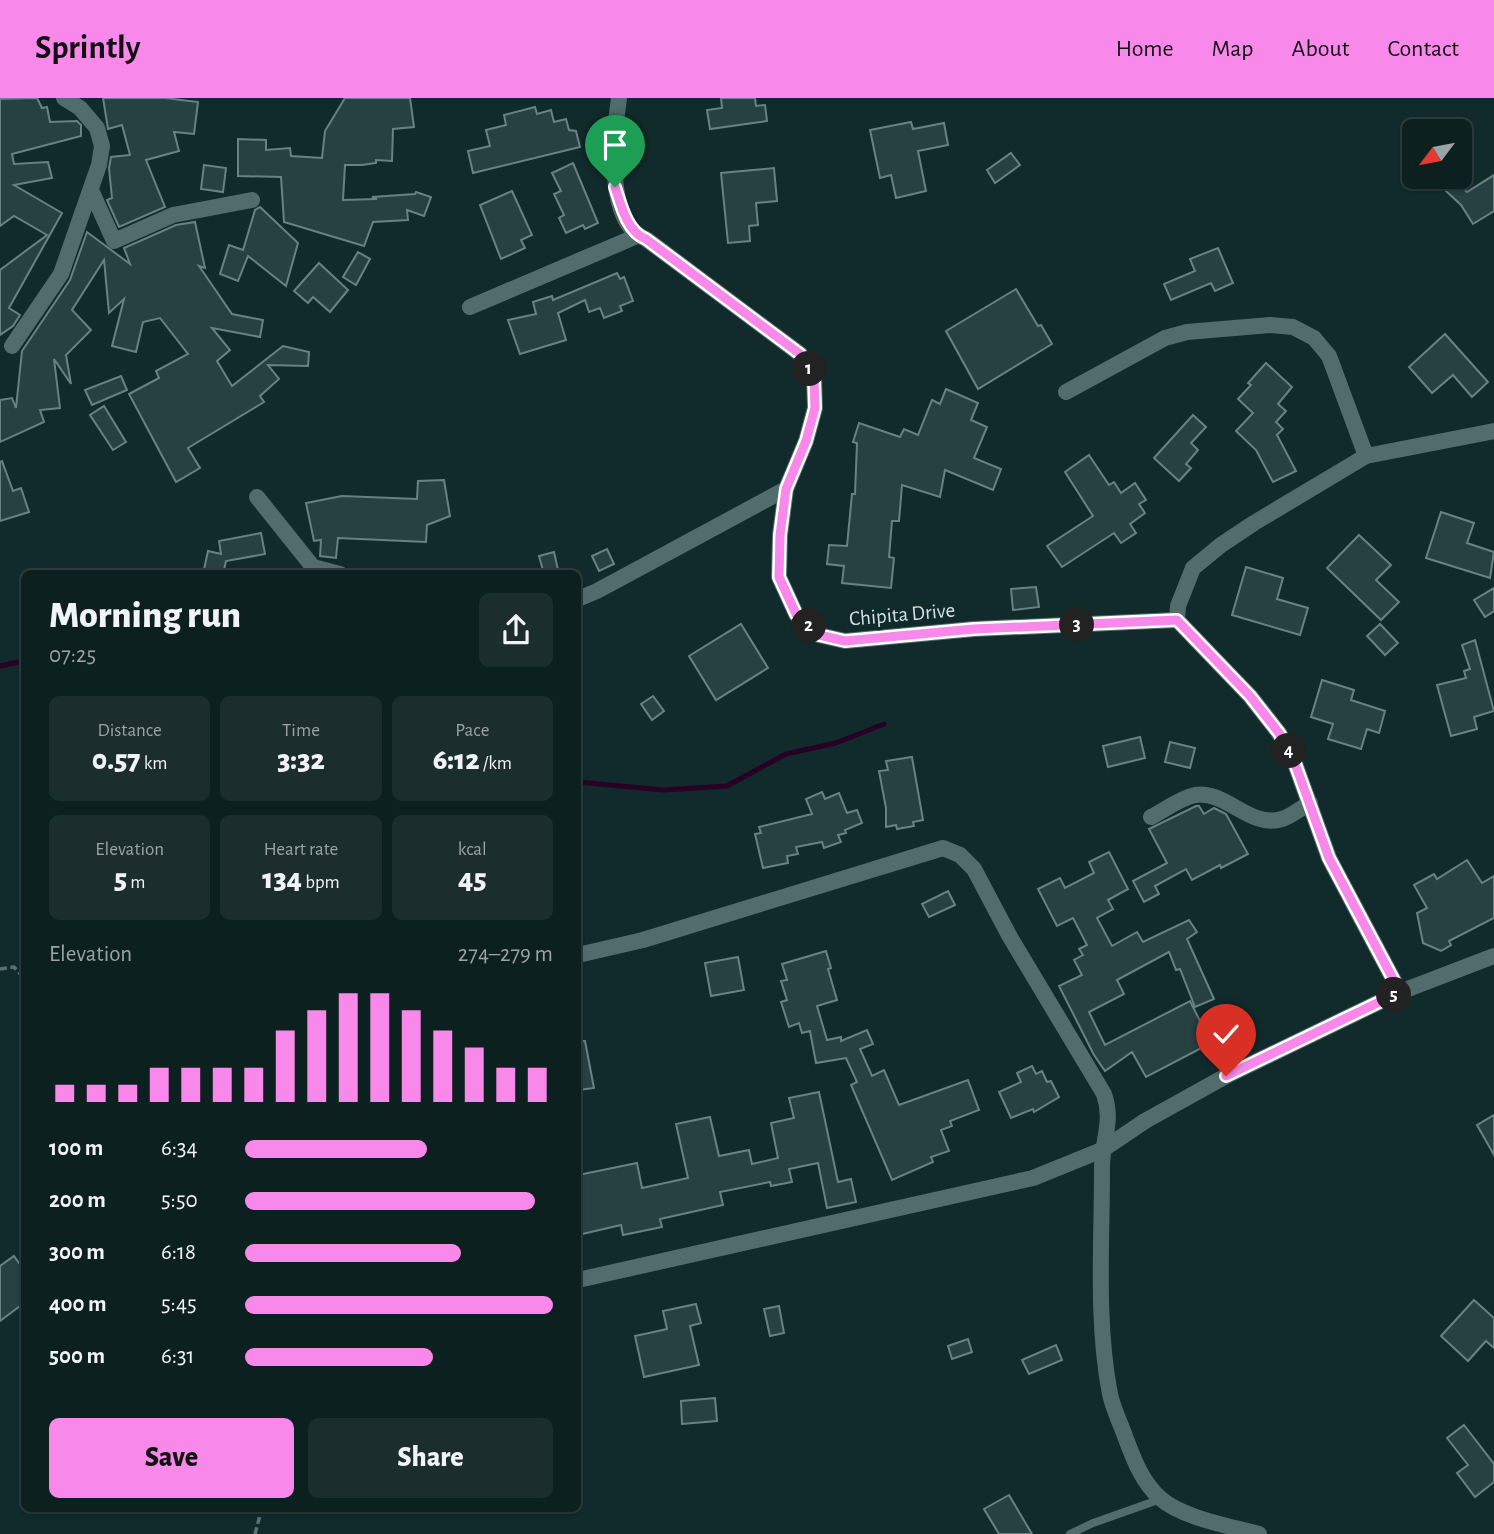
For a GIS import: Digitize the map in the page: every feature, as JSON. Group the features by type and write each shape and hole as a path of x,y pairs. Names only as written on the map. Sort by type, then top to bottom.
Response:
{"street":[{"path":"12,346 61,274 99,165 101,137 80,108 64,98"},
{"name":"Chipita Drive","path":"619,98 613,139 615,187 625,217 638,236 646,239 800,354 814,378 815,408 806,441 786,489 780,535 779,577 796,614 819,635 845,641 974,629 1177,620"},
{"path":"91,190 114,241 173,215 212,210 252,200"},
{"path":"470,307 638,236"},
{"path":"1066,392 1165,338 1187,332 1269,325 1293,327 1314,338 1329,356 1366,456"},
{"path":"1400,992 1329,858 1293,758 1279,733 1250,696 1177,620 1178,606 1193,569 1221,545 1366,456 1494,431"},
{"path":"581,598 786,489"},
{"path":"257,497 313,567 325,570"},
{"path":"1152,817 1196,795 1220,800 1248,815 1266,820 1287,817 1310,803"},
{"path":"581,954 656,936 943,848 960,855 974,869 1010,937 1104,1094 1110,1118 1101,1150 1103,1344 1109,1387 1135,1461 1145,1481 1161,1499 1176,1508 1259,1534"},
{"path":"581,1279 1014,1183 1101,1150 1145,1121 1226,1076 1400,992 1494,956"}],"lane":[{"path":"1070,1534 1161,1499"}],"path":[{"path":"0,969 14,967 21,975"},
{"path":"255,1534 261,1512"}],"building":[{"path":"37,98 42,108 47,107 50,122 77,121 81,125 81,136 12,154 14,164 48,162 52,178 14,185 62,213 9,308 20,315 13,326 0,335 0,270 47,235 14,216 0,226 0,99"},
{"path":"103,98 165,98 198,102 194,134 174,132 179,151 146,160 165,207 119,227 107,200 112,198 109,168 111,157 130,155 122,125 108,129"},
{"path":"345,98 410,98 414,127 393,129 392,161 376,160 376,163 345,165 343,200 377,199 372,197 416,192 431,197 424,216 407,210 408,220 373,222 364,246 284,222 281,177 238,176 238,139 266,140 266,150 290,148 291,156 322,158 325,131"},
{"path":"721,98 755,98 756,106 765,105 767,121 710,129 707,110 722,108"},
{"path":"535,107 537,114 551,110 554,122 566,119 569,130 576,131 580,147 473,173 468,151 490,146 486,130 506,125 504,115"},
{"path":"911,122 913,129 944,123 948,145 918,151 926,191 896,198 891,175 880,178 870,130"},
{"path":"1011,153 1020,165 995,183 987,170"},
{"path":"573,163 598,223 585,229 583,225 566,233 559,218 564,215 554,194 561,191 552,173"},
{"path":"204,165 226,168 223,192 201,189"},
{"path":"774,168 777,201 756,203 758,225 749,226 750,241 728,243 721,173"},
{"path":"1494,175 1494,211 1473,224 1461,205 1444,189 1464,189 1467,192"},
{"path":"512,191 532,235 521,240 525,248 501,259 480,205"},
{"path":"260,207 298,243 286,286 248,256 238,281 220,274 229,245 243,250 255,210"},
{"path":"195,222 205,268 199,266 232,314 263,320 260,337 212,328 230,350 217,361 232,386 283,346 309,352 308,366 268,365 279,379 260,396 264,402 188,448 200,468 176,482 129,394 159,378 156,371 188,354 160,318 143,322 136,352 112,346 124,299 109,313 104,260 72,310 91,330 66,355 71,384 54,359 60,408 40,410 44,422 0,442 0,400 12,398 16,408 22,351 70,280 87,232 130,264 124,248 176,225"},
{"path":"1218,248 1233,283 1215,291 1211,283 1171,300 1164,284 1195,271 1190,259"},
{"path":"358,252 370,259 356,285 343,277"},
{"path":"319,263 348,290 330,312 313,297 308,303 294,291"},
{"path":"617,273 620,279 624,277 633,301 620,306 622,311 604,318 600,308 589,312 585,300 558,313 566,340 520,354 508,320 536,314 533,302 552,296 553,300"},
{"path":"1016,289 1052,344 978,389 946,331"},
{"path":"1445,334 1488,382 1472,397 1453,375 1432,393 1409,367"},
{"path":"1266,363 1292,387 1278,404 1286,411 1276,422 1283,429 1277,435 1296,471 1273,482 1256,450 1236,431 1253,413 1238,399"},
{"path":"121,376 127,390 92,405 85,390"},
{"path":"946,389 978,403 971,420 987,427 974,458 1001,469 993,490 945,470 940,497 902,485 899,521 892,521 889,557 894,558 891,588 842,583 844,566 827,564 829,545 847,546 852,494 855,494 857,443 853,442 859,423 900,437 904,429 918,435 932,400 940,404"},
{"path":"104,406 126,442 113,450 90,415"},
{"path":"1193,415 1206,427 1191,443 1198,450 1186,464 1191,468 1179,481 1154,458"},
{"path":"1089,455 1109,485 1114,482 1121,493 1135,483 1146,500 1139,504 1145,513 1130,524 1136,533 1121,543 1114,533 1062,567 1047,546 1093,516 1065,472"},
{"path":"2,461 13,491 21,488 29,512 0,521 0,462"},
{"path":"444,480 450,516 427,525 426,542 338,538 336,558 320,556 321,540 314,541 306,503 342,496 417,499 418,481"},
{"path":"1441,512 1474,523 1467,543 1494,552 1490,578 1426,558"},
{"path":"261,533 265,554 226,561 224,570 204,570 208,551 221,554 219,541"},
{"path":"1359,535 1391,565 1376,580 1399,602 1381,620 1327,568"},
{"path":"607,549 614,564 599,571 592,556"},
{"path":"554,552 558,570 543,570 539,556"},
{"path":"1246,567 1283,578 1277,599 1308,608 1300,635 1232,615"},
{"path":"1036,587 1039,607 1013,610 1011,589"},
{"path":"1494,588 1494,611 1485,617 1474,600"},
{"path":"741,624 768,668 716,700 689,656"},
{"path":"1380,624 1398,643 1385,655 1367,636"},
{"path":"1475,640 1494,711 1474,717 1477,729 1451,736 1437,685 1466,678 1464,671 1470,669 1462,645"},
{"path":"1322,680 1354,690 1351,700 1385,711 1379,733 1367,729 1361,749 1328,739 1333,724 1311,717"},
{"path":"653,696 664,711 652,720 641,704"},
{"path":"1140,737 1145,758 1108,767 1103,746"},
{"path":"1170,742 1195,748 1190,768 1165,762"},
{"path":"912,757 923,820 913,822 914,826 897,829 896,825 886,827 886,808 879,771 888,770 886,761"},
{"path":"822,792 825,799 839,793 847,813 857,810 862,823 838,835 841,842 824,848 822,842 796,847 798,854 787,856 788,863 763,868 755,834 761,833 759,827 812,814 806,799"},
{"path":"1199,806 1204,814 1214,808 1226,814 1248,854 1192,880 1186,869 1155,886 1159,894 1144,902 1133,881 1167,863 1149,829"},
{"path":"1109,852 1128,889 1108,900 1113,909 1097,918 1112,946 1137,932 1143,942 1189,920 1197,932 1187,939 1214,999 1195,1007 1180,969 1176,970 1169,952 1117,980 1124,994 1089,1012 1105,1045 1190,1001 1211,1043 1146,1077 1132,1052 1105,1071 1094,1055 1059,986 1082,975 1074,960 1083,955 1079,949 1087,945 1073,918 1057,926 1038,889 1060,878 1065,888 1094,873 1089,862"},
{"path":"1467,860 1482,883 1494,876 1494,918 1449,941 1451,945 1441,951 1423,943 1417,913 1427,908 1414,885 1434,874 1437,879"},
{"path":"948,891 955,905 929,917 922,904"},
{"path":"826,951 837,1000 817,1006 827,1040 841,1037 841,1041 867,1030 873,1044 860,1049 872,1076 884,1070 899,1105 968,1080 979,1110 950,1121 952,1126 941,1130 949,1151 931,1157 933,1162 892,1180 851,1085 857,1082 846,1058 816,1063 810,1031 802,1033 799,1023 789,1027 781,1002 787,1000 781,981 787,980 782,964"},
{"path":"738,957 744,990 711,996 705,963"},
{"path":"581,1041 585,1041 594,1088 581,1090"},
{"path":"1032,1066 1036,1074 1042,1071 1047,1082 1051,1081 1059,1097 1034,1112 1033,1109 1011,1118 999,1092 1021,1082 1017,1073"},
{"path":"819,1092 838,1182 851,1179 856,1202 827,1208 818,1163 789,1169 792,1182 771,1186 770,1182 720,1192 723,1205 660,1219 662,1227 623,1235 621,1225 581,1234 581,1174 637,1163 642,1188 688,1178 676,1124 710,1117 719,1156 749,1150 752,1164 778,1158 771,1123 794,1118 789,1098"},
{"path":"1494,1115 1494,1155 1477,1125"},
{"path":"14,1256 19,1263 21,1261 21,1305 0,1321 0,1266"},
{"path":"1474,1300 1494,1318 1494,1348 1486,1341 1468,1361 1441,1336"},
{"path":"696,1304 701,1323 690,1326 699,1365 644,1377 635,1336 667,1329 663,1311"},
{"path":"779,1306 784,1333 770,1336 764,1309"},
{"path":"968,1339 972,1352 952,1359 948,1346"},
{"path":"1056,1345 1062,1360 1029,1374 1022,1360"},
{"path":"715,1398 717,1421 682,1424 681,1401"},
{"path":"1464,1425 1494,1464 1494,1482 1475,1497 1457,1473 1468,1465 1447,1438"},
{"path":"1009,1495 1032,1534 999,1534 984,1509"}],"waterway":[{"path":"0,666 21,662"},
{"path":"581,782 663,790 727,786 786,754 836,743 884,724"}],"route":[{"path":"615,187 625,217 638,236 646,239 800,354 814,378 815,408 806,441 786,489 780,535 779,577 796,614 819,635 845,641 974,629 1177,620 1250,696 1279,733 1293,758 1329,858 1400,992 1226,1076"}]}
